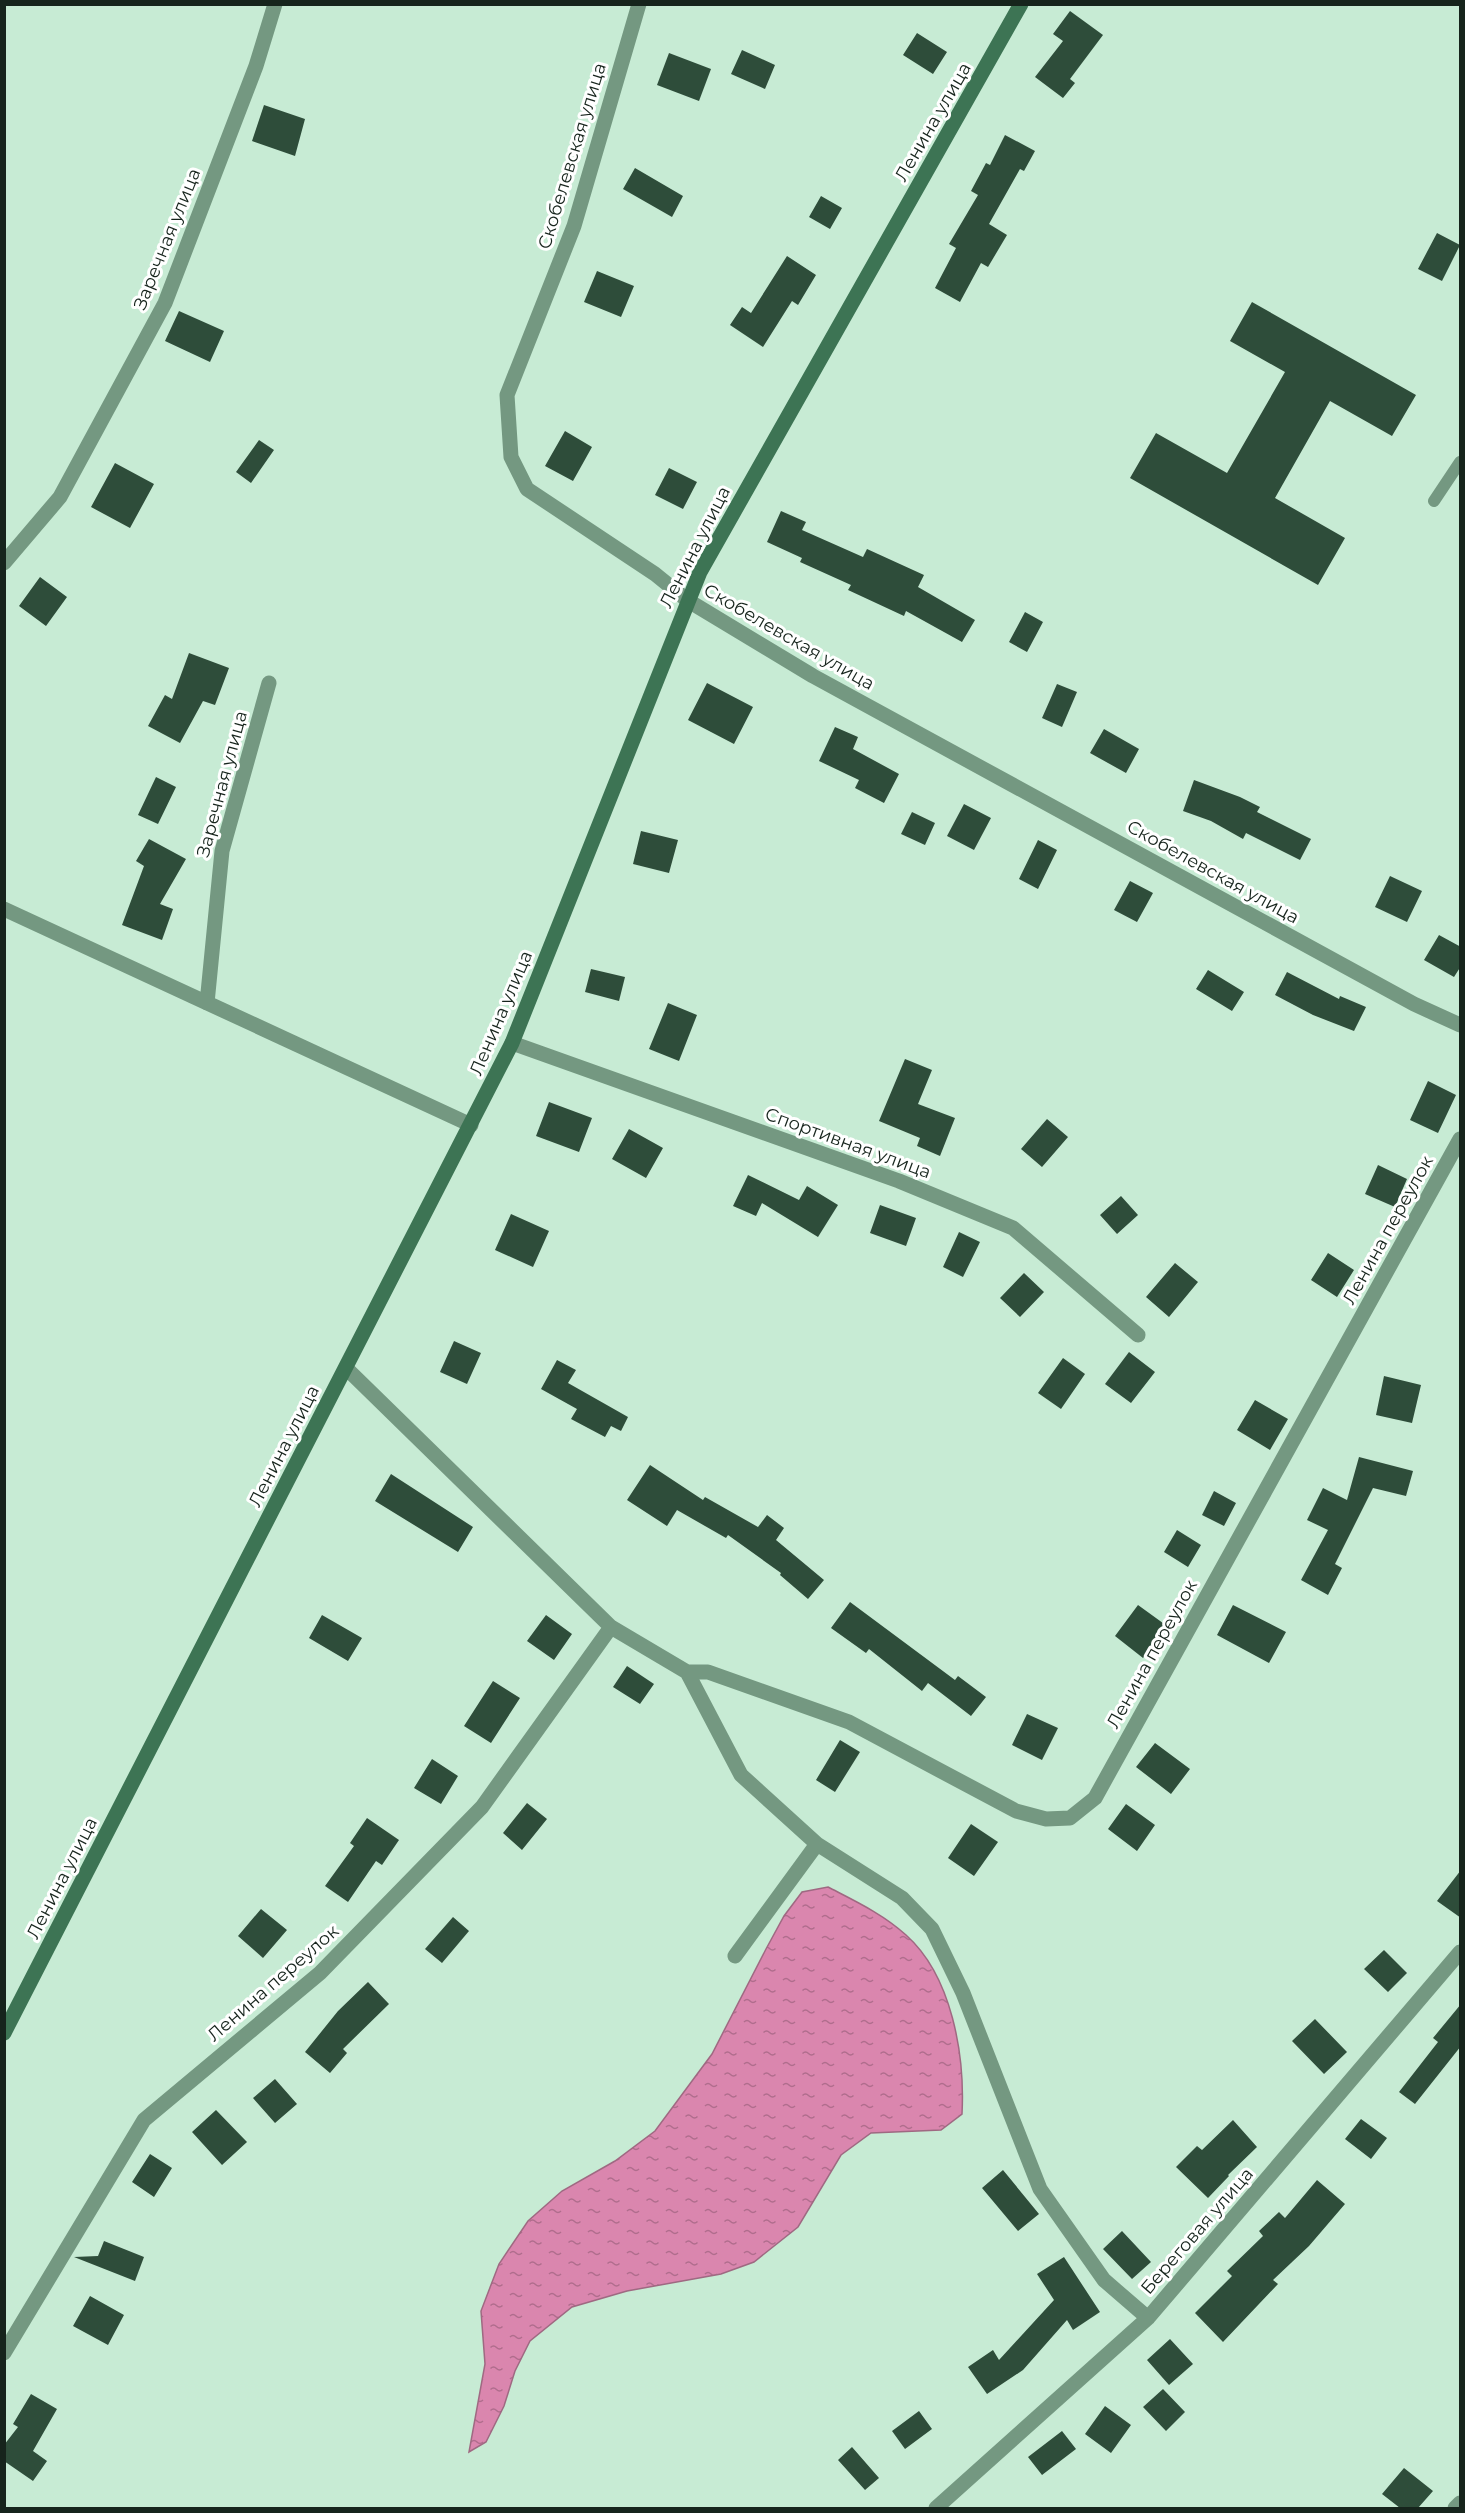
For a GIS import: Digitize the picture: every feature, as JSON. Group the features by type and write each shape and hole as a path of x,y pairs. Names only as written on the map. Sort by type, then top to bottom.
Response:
{"street":[{"name":"Заречная улица","path":"4,563 60,497 165,303 256,66 275,4"},
{"name":"Скобелевская улица","path":"639,4 574,226 507,395 511,457 528,489 655,574 687,600 813,676 1404,998 1461,1024"},
{"name":"Ленина улица","path":"4,2033 512,1043 700,572 1021,4"},
{"name":"Заречная улица","path":"207,1003 222,851 269,683"},
{"path":"4,909 471,1125"},
{"name":"Спортивная улица","path":"512,1043 899,1181 1013,1228 1138,1335"},
{"name":"Ленина переулок","path":"687,1672 708,1672 849,1722 1016,1811 1046,1819 1070,1818 1095,1798 1461,1139"},
{"path":"346,1368 611,1627 687,1672 741,1775 817,1844 902,1898 932,1929 963,1993 1040,2189 1104,2280 1148,2318"},
{"name":"Ленина переулок","path":"4,2353 144,2120 320,1973 482,1807 611,1627"},
{"path":"735,1956 817,1844"},
{"name":"Береговая улица","path":"936,2508 1148,2318 1461,1952"},
{"path":"1455,2508 1461,2503"}],"lane":[{"path":"1434,501 1461,462"}],"water":[{"path":"828,1887 868,1908 897,1927 922,1952 935,1972 945,1994 958,2042 962,2114 941,2130 871,2133 841,2155 798,2227 754,2262 721,2274 627,2291 572,2307 530,2341 515,2371 504,2406 486,2442 469,2452 485,2364 481,2311 499,2264 528,2221 562,2191 615,2161 655,2131 712,2054 784,1916 802,1892"}],"building":[{"path":"1070,11 1103,35 1070,79 1075,83 1063,98 1035,77 1063,41 1053,34"},
{"path":"917,33 947,52 933,74 903,55"},
{"path":"742,50 775,65 765,89 731,74"},
{"path":"669,53 711,69 699,101 657,85"},
{"path":"264,105 305,119 295,156 252,141"},
{"path":"1005,135 1035,151 1024,171 1020,169 989,224 1007,235 988,267 981,263 960,302 935,288 956,248 949,244 978,195 971,191 986,163 990,165"},
{"path":"635,168 683,196 672,217 623,189"},
{"path":"821,196 842,208 830,229 809,217"},
{"path":"1437,233 1460,245 1442,281 1418,269"},
{"path":"787,256 816,275 798,305 792,301 763,347 730,325 742,307 751,313"},
{"path":"597,271 634,286 621,317 584,302"},
{"path":"1252,302 1416,395 1392,436 1330,401 1275,498 1345,538 1318,585 1130,478 1156,433 1227,473 1285,372 1230,341"},
{"path":"179,311 224,331 210,362 165,341"},
{"path":"565,431 592,447 573,481 545,466"},
{"path":"259,440 274,450 251,483 236,472"},
{"path":"115,463 154,484 130,528 91,507"},
{"path":"669,468 697,482 683,509 655,495"},
{"path":"781,511 806,522 802,530 863,557 867,549 924,575 918,587 975,620 962,642 906,611 904,616 848,590 851,585 800,562 802,558 767,542"},
{"path":"40,577 67,597 46,626 19,606"},
{"path":"1025,612 1043,622 1027,652 1009,642"},
{"path":"189,653 229,668 215,705 203,701 180,743 148,726 165,695 172,699"},
{"path":"707,683 753,707 734,744 688,720"},
{"path":"1057,684 1077,692 1062,727 1042,718"},
{"path":"835,727 858,737 853,749 899,774 884,803 855,788 859,780 819,761"},
{"path":"1104,729 1139,749 1126,773 1090,753"},
{"path":"156,777 176,787 158,824 138,815"},
{"path":"1194,780 1260,807 1257,812 1311,839 1300,860 1246,833 1243,839 1211,821 1183,811"},
{"path":"964,804 991,818 974,850 947,836"},
{"path":"912,812 935,823 925,845 901,834"},
{"path":"641,831 678,840 669,873 633,864"},
{"path":"149,839 186,859 160,904 173,909 162,940 122,925 144,866 136,861"},
{"path":"1038,840 1057,850 1038,889 1019,879"},
{"path":"1390,876 1422,891 1407,922 1375,907"},
{"path":"1130,881 1153,893 1137,922 1114,910"},
{"path":"1439,935 1461,947 1461,966 1454,977 1424,960"},
{"path":"591,969 625,977 619,1001 585,992"},
{"path":"1208,970 1244,992 1232,1011 1196,989"},
{"path":"1287,972 1339,999 1340,996 1366,1007 1354,1031 1313,1015 1275,995"},
{"path":"668,1003 697,1015 679,1061 649,1049"},
{"path":"905,1059 932,1070 918,1104 955,1118 940,1156 917,1146 920,1138 879,1121"},
{"path":"1428,1081 1456,1095 1438,1133 1410,1120"},
{"path":"549,1102 592,1118 579,1152 536,1136"},
{"path":"1047,1119 1068,1137 1042,1167 1021,1149"},
{"path":"629,1129 663,1148 646,1178 612,1159"},
{"path":"1378,1165 1407,1179 1395,1207 1365,1194"},
{"path":"748,1175 799,1200 807,1186 838,1205 818,1237 762,1203 756,1216 733,1206"},
{"path":"1121,1196 1138,1215 1117,1234 1100,1215"},
{"path":"880,1205 916,1218 906,1246 870,1233"},
{"path":"511,1214 549,1231 533,1267 495,1250"},
{"path":"959,1232 980,1242 963,1277 943,1267"},
{"path":"1328,1253 1354,1270 1337,1297 1311,1280"},
{"path":"1175,1263 1198,1282 1169,1317 1146,1297"},
{"path":"1024,1273 1044,1292 1020,1317 1000,1298"},
{"path":"454,1341 481,1353 467,1384 440,1372"},
{"path":"1129,1352 1155,1372 1131,1403 1105,1384"},
{"path":"1063,1358 1085,1374 1061,1409 1038,1393"},
{"path":"557,1360 576,1370 568,1383 628,1417 621,1431 611,1426 605,1437 571,1419 577,1409 541,1389"},
{"path":"1384,1376 1421,1385 1412,1423 1376,1415"},
{"path":"1255,1400 1288,1419 1270,1450 1237,1430"},
{"path":"1359,1457 1413,1471 1406,1496 1373,1488 1335,1564 1342,1568 1328,1595 1301,1580 1328,1530 1307,1520 1323,1488 1347,1500"},
{"path":"650,1465 703,1500 705,1497 758,1527 767,1515 784,1528 776,1540 824,1580 808,1599 780,1575 781,1573 728,1535 726,1538 677,1510 667,1526 627,1500"},
{"path":"391,1474 473,1527 458,1552 375,1501"},
{"path":"1214,1491 1236,1503 1224,1526 1202,1515"},
{"path":"1177,1530 1201,1545 1188,1567 1164,1552"},
{"path":"850,1602 955,1680 958,1676 986,1697 971,1716 928,1683 922,1691 869,1649 866,1653 831,1628"},
{"path":"1138,1605 1167,1626 1143,1658 1115,1636"},
{"path":"1233,1605 1286,1632 1269,1663 1217,1635"},
{"path":"322,1615 362,1638 348,1661 309,1638"},
{"path":"546,1615 572,1634 554,1660 527,1641"},
{"path":"627,1666 654,1684 640,1704 613,1687"},
{"path":"493,1681 520,1698 491,1743 464,1726"},
{"path":"1027,1714 1058,1728 1042,1760 1012,1745"},
{"path":"840,1740 860,1752 835,1792 816,1780"},
{"path":"1155,1743 1190,1769 1171,1794 1136,1767"},
{"path":"432,1759 458,1776 441,1804 414,1788"},
{"path":"527,1803 547,1819 522,1850 503,1833"},
{"path":"1126,1804 1155,1825 1137,1851 1108,1829"},
{"path":"367,1818 399,1840 382,1865 376,1861 348,1902 325,1886 354,1846 350,1843"},
{"path":"971,1824 998,1842 974,1876 948,1858"},
{"path":"1461,1870 1461,1918 1437,1901"},
{"path":"261,1909 287,1930 263,1958 238,1936"},
{"path":"453,1917 469,1931 442,1963 425,1949"},
{"path":"1384,1950 1407,1973 1388,1992 1364,1969"},
{"path":"368,1982 389,2004 343,2049 347,2053 330,2073 305,2052 338,2011"},
{"path":"1461,2004 1461,2046 1415,2104 1399,2092 1438,2042 1433,2038"},
{"path":"1315,2019 1347,2052 1324,2074 1292,2041"},
{"path":"275,2079 297,2104 275,2123 253,2098"},
{"path":"216,2110 247,2142 222,2165 192,2132"},
{"path":"1361,2119 1387,2138 1371,2159 1345,2139"},
{"path":"1233,2120 1257,2147 1208,2198 1176,2167 1197,2146 1202,2150"},
{"path":"150,2154 172,2168 154,2197 132,2182"},
{"path":"1003,2170 1039,2214 1018,2231 982,2188"},
{"path":"1317,2180 1345,2204 1309,2246 1273,2280 1278,2284 1223,2342 1195,2313 1232,2276 1227,2271 1263,2236 1259,2231 1279,2212 1285,2218"},
{"path":"1122,2231 1151,2262 1132,2279 1103,2249"},
{"path":"104,2241 144,2257 135,2281 74,2257 98,2256"},
{"path":"1064,2257 1100,2312 1073,2330 1067,2320 1023,2370 987,2394 968,2367 993,2350 999,2360 1054,2300 1037,2274"},
{"path":"90,2296 124,2315 108,2345 73,2326"},
{"path":"1170,2339 1193,2364 1169,2385 1147,2360"},
{"path":"1163,2389 1185,2412 1166,2431 1143,2407"},
{"path":"31,2394 57,2409 33,2451 47,2461 33,2481 4,2461 4,2445 18,2427 13,2424"},
{"path":"1105,2406 1131,2425 1111,2453 1085,2434"},
{"path":"919,2411 932,2429 905,2449 892,2431"},
{"path":"1062,2431 1076,2449 1042,2475 1028,2457"},
{"path":"852,2447 879,2478 865,2490 838,2460"},
{"path":"1404,2468 1433,2491 1418,2508 1400,2508 1382,2494"}]}
